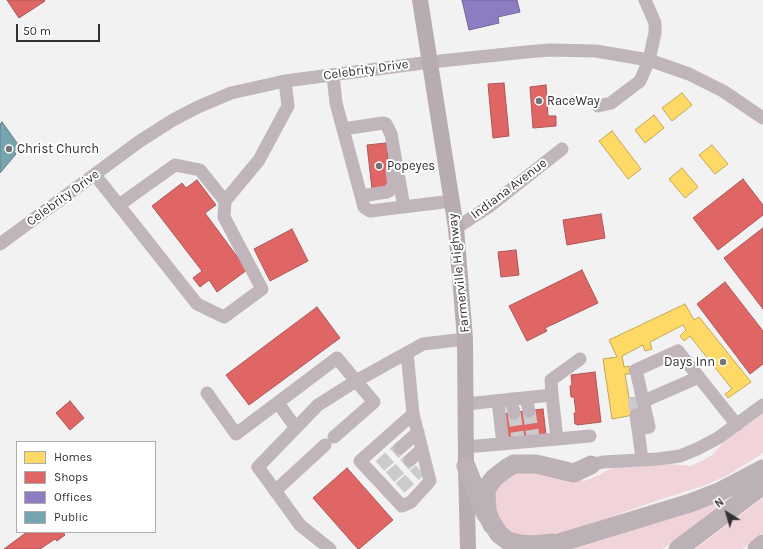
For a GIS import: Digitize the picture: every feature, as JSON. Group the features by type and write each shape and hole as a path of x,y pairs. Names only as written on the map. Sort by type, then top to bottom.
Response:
{"highway":[{"path":"466,457 484,511 499,534 508,541 520,544 533,545 564,541"},
{"path":"492,524 487,511 486,493 488,486 494,478 507,468 514,464 536,464 574,473 591,465"},
{"path":"539,549 690,503 720,492 763,469"},
{"path":"678,549 763,485"},
{"path":"757,549 763,544"}],"main road":[{"name":"Farmerville Highway","path":"420,0 456,228 465,339 468,549"}],"street":[{"path":"598,106 611,103 640,81 653,46 656,22 645,0"},
{"name":"Celebrity Drive","path":"0,244 140,141 173,120 198,107 231,93 284,82 431,62 550,50 596,51 649,60 689,74 740,101 763,118"},
{"path":"333,75 336,103 364,207 370,211 452,201"},
{"path":"95,175 197,304 224,317 262,290 224,217 226,201 259,160 288,106 284,82"},
{"path":"344,129 383,123 389,127 404,207"},
{"path":"361,196 387,192 392,189 394,185 389,146 393,143"},
{"name":"Indiana Avenue","path":"456,228 490,206 562,149"},
{"path":"119,205 175,165 200,170 226,201"},
{"path":"330,549 300,525 258,467 318,405 356,381 423,344 465,339"},
{"path":"638,429 649,426 639,399 640,382 636,370 678,351 737,425"},
{"path":"407,353 414,414 422,448 423,467 430,481 411,502 402,506 396,491 376,469 360,462 414,414"},
{"path":"207,393 236,434 337,358 374,402 275,491"},
{"path":"557,439 551,380 580,359"},
{"path":"639,399 699,377"},
{"path":"466,404 552,395"},
{"path":"526,398 529,411"},
{"path":"511,399 514,413"},
{"path":"498,401 503,444"},
{"path":"278,403 296,428"},
{"path":"591,465 603,462 658,460 680,456 718,438 763,405"},
{"path":"636,415 642,460"},
{"path":"400,448 418,432"},
{"path":"466,457 503,444 519,441 590,436"},
{"path":"410,460 422,448"}],"shaded area":[{"path":"763,412 763,453 733,472 703,486 557,536 521,540 499,524 489,497 511,469 571,477 584,481 620,466 669,464 690,466 712,455 727,439"},
{"path":"731,495 731,497 663,549 551,549"},
{"path":"763,498 763,533 743,549 695,549"}],"building: Homes":[{"path":"682,93 692,105 672,121 662,108"},
{"path":"654,115 664,128 645,143 635,130"},
{"path":"612,131 641,169 628,179 599,141"},
{"path":"712,145 728,164 715,174 699,155"},
{"path":"682,168 698,187 685,198 669,179"},
{"name":"Days Inn","path":"685,304 694,320 699,317 751,382 728,398 725,394 732,389 690,336 684,341 680,336 686,330 683,325 650,342 652,349 645,351 643,345 622,356 624,367 629,366 630,374 625,374 629,398 641,397 644,413 612,419 603,359 617,357 609,340"}],"building: Shops":[{"path":"7,0 44,0 45,1 19,18"},
{"path":"504,83 509,136 493,138 488,84"},
{"name":"RaceWay","path":"546,85 548,116 556,116 556,126 533,128 530,87"},
{"name":"Popeyes","path":"386,143 392,186 372,189 367,145"},
{"path":"743,179 763,205 763,215 718,250 693,218"},
{"path":"197,180 216,205 205,213 247,270 217,292 209,280 200,287 193,278 202,271 152,206 182,183 186,188"},
{"path":"601,214 605,238 567,245 563,220"},
{"path":"763,228 763,309 724,258"},
{"path":"292,229 308,261 270,281 254,249"},
{"path":"516,250 519,275 501,277 498,252"},
{"path":"582,270 598,303 545,328 547,331 527,341 509,306"},
{"path":"725,282 763,331 763,364 750,374 697,304"},
{"path":"317,307 340,338 249,405 226,375"},
{"path":"595,372 601,422 577,425 575,424 574,413 576,413 574,397 571,397 571,375"},
{"path":"70,401 84,418 70,430 56,413"},
{"path":"543,409 546,435 505,440 502,414"},
{"path":"347,468 393,520 359,549 313,498"},
{"path":"26,533 64,533 65,535 57,541 55,539 40,549 4,549"}],"building: Offices":[{"path":"462,0 517,0 520,12 498,17 499,23 469,30"}],"building: Public":[{"name":"Christ Church","path":"2,122 20,147 14,151 16,154 0,173 0,124"}],"tunnel":[{"path":"634,397 636,415"},
{"path":"529,411 533,437"},
{"path":"514,413 518,438"},
{"path":"380,466 400,448"},
{"path":"390,477 410,460"},
{"path":"400,488 420,470"}],"place":[{"name":"RaceWay","path":"539,101"},
{"name":"Christ Church","path":"9,149"},
{"name":"Popeyes","path":"379,166"},
{"name":"Days Inn","path":"723,362"}]}
